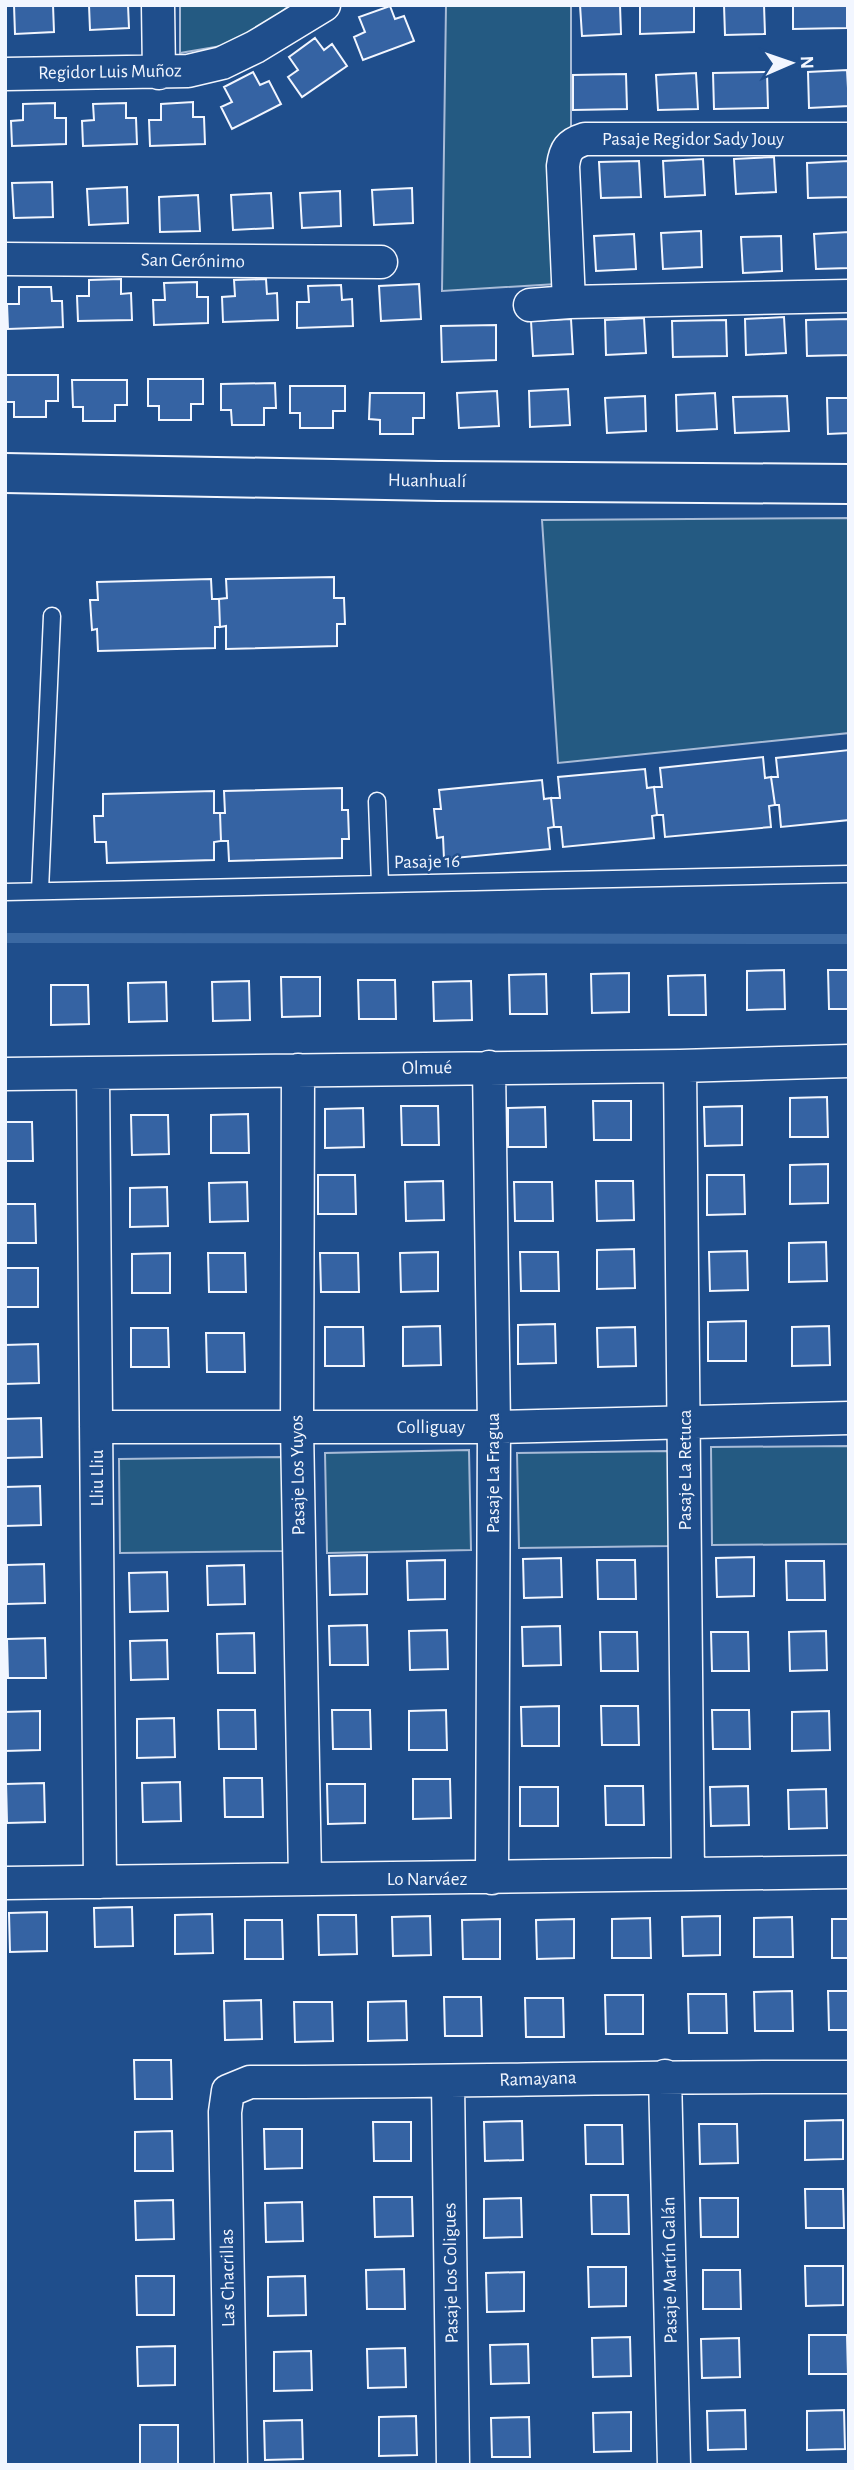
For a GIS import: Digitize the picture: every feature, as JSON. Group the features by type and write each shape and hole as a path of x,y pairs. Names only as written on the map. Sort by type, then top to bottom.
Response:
{"street":[{"path":"158,5 159,73"},
{"name":"Regidor Luis Muñoz","path":"5,74 188,71 222,63 255,47 324,5"},
{"name":"Pasaje Regidor Sady Jouy","path":"569,302 563,166 568,148 574,143 585,139 849,139"},
{"name":"San Gerónimo","path":"5,259 381,262"},
{"path":"530,305 849,296"},
{"name":"Huanhualí","path":"5,473 438,481 849,484"},
{"name":"Olmué","path":"5,1074 680,1066 849,1061"},
{"name":"Pasaje La Retuca","path":"680,1066 688,1874"},
{"name":"Pasaje La Fragua","path":"489,1067 494,1427 492,1878"},
{"name":"Pasaje Los Yuyos","path":"298,1070 297,1427 305,1879"},
{"name":"Lliu Lliu","path":"93,1074 100,1882"},
{"name":"Colliguay","path":"96,1427 494,1427 849,1418"},
{"name":"Lo Narváez","path":"5,1884 849,1872"},
{"name":"Ramayana","path":"228,2091 250,2082 448,2082 665,2076 849,2077"},
{"name":"Pasaje Martín Galán","path":"665,2076 674,2465"},
{"name":"Pasaje Los Coligues","path":"448,2082 453,2465"},
{"name":"Las Chacrillas","path":"228,2091 225,2112 231,2465"}],"lane":[{"path":"40,890 52,616"},
{"path":"377,802 380,884"},
{"name":"Pasaje 16","path":"5,892 849,874"}],"shaded area":[{"path":"180,5 290,5 261,28 227,45 180,53"},
{"path":"446,5 571,5 571,133 557,284 442,291"},
{"path":"849,518 849,733 558,763 542,520"},
{"path":"849,1446 849,1544 712,1545 711,1447"},
{"path":"469,1450 471,1550 327,1553 325,1453"},
{"path":"669,1451 671,1546 519,1548 517,1453"},
{"path":"282,1457 283,1551 120,1553 119,1459"}],"building":[{"path":"14,5 53,5 54,32 15,34"},
{"path":"89,5 128,5 129,28 90,30"},
{"path":"580,5 620,5 621,34 582,36"},
{"path":"640,5 694,5 694,32 640,34"},
{"path":"724,5 764,5 765,34 725,35"},
{"path":"793,5 847,5 847,28 793,29"},
{"path":"390,6 395,19 404,16 414,41 363,60 354,37 365,32 359,17"},
{"path":"315,38 324,50 332,44 347,66 302,97 288,77 298,70 289,57"},
{"path":"847,70 849,106 809,108 808,72"},
{"path":"253,72 260,85 269,81 281,104 232,129 221,107 232,102 224,87"},
{"path":"767,72 768,108 714,109 713,73"},
{"path":"696,73 698,109 658,110 656,75"},
{"path":"626,74 627,109 573,110 573,75"},
{"path":"193,102 193,117 204,117 205,144 150,146 149,120 161,120 161,104"},
{"path":"55,103 55,118 66,118 66,144 12,146 11,121 23,120 23,104"},
{"path":"126,103 126,118 136,118 137,144 83,146 82,121 94,120 93,104"},
{"path":"774,157 776,192 736,194 734,159"},
{"path":"703,159 705,195 665,197 663,161"},
{"path":"639,161 641,197 601,198 599,162"},
{"path":"849,161 849,197 808,198 807,163"},
{"path":"52,182 53,217 14,218 12,183"},
{"path":"127,187 128,223 89,225 87,189"},
{"path":"412,188 413,223 374,225 372,190"},
{"path":"340,191 341,226 302,228 300,193"},
{"path":"271,193 273,228 233,230 231,195"},
{"path":"198,195 200,231 160,232 159,197"},
{"path":"701,231 702,267 663,269 661,233"},
{"path":"849,232 849,268 816,269 814,234"},
{"path":"634,234 636,269 596,271 594,236"},
{"path":"781,236 782,271 743,273 741,237"},
{"path":"121,279 121,294 131,293 132,320 78,321 77,296 89,296 89,280"},
{"path":"266,279 267,294 277,293 278,320 223,322 222,297 235,296 234,280"},
{"path":"197,282 197,297 208,297 208,323 154,325 153,300 165,300 164,283"},
{"path":"419,284 421,319 381,321 379,286"},
{"path":"341,285 342,300 352,299 353,326 297,328 297,302 309,302 308,286"},
{"path":"19,287 51,287 52,301 62,301 63,327 8,329 7,304 19,304"},
{"path":"784,317 786,353 746,355 745,319"},
{"path":"644,318 646,353 606,355 605,320"},
{"path":"571,319 573,354 533,356 531,321"},
{"path":"849,319 849,355 807,356 806,320"},
{"path":"726,320 727,356 673,357 672,321"},
{"path":"496,325 496,360 442,362 441,326"},
{"path":"5,375 58,375 58,401 46,401 46,417 14,417 14,402 5,402"},
{"path":"148,379 203,379 203,404 191,404 191,420 159,420 159,406 148,406"},
{"path":"72,380 127,380 127,405 115,405 115,421 83,421 83,407 73,407"},
{"path":"275,383 276,408 264,408 264,425 232,425 231,410 221,410 221,384"},
{"path":"290,386 345,386 345,411 333,411 333,428 300,428 300,413 290,413"},
{"path":"568,389 570,425 530,427 529,391"},
{"path":"497,391 499,426 459,428 457,393"},
{"path":"370,393 424,393 424,418 413,418 413,434 380,434 380,420 369,419"},
{"path":"715,393 717,429 677,431 676,395"},
{"path":"645,396 646,431 607,433 605,398"},
{"path":"787,396 789,431 735,433 733,397"},
{"path":"827,398 849,398 849,433 828,434"},
{"path":"334,577 334,598 344,598 345,624 337,624 337,646 226,649 226,626 220,627 219,599 227,598 226,579"},
{"path":"211,579 212,599 219,599 220,627 215,627 215,648 98,651 97,629 92,630 90,600 98,600 97,582"},
{"path":"849,750 849,820 781,827 779,805 775,805 771,777 778,777 776,758"},
{"path":"763,757 765,778 771,777 775,805 769,806 771,827 665,837 663,815 657,815 654,787 662,787 660,768"},
{"path":"645,769 647,788 654,787 657,815 652,816 654,838 563,847 561,827 554,827 551,798 560,798 558,777"},
{"path":"542,780 544,799 551,798 554,827 548,828 550,849 444,859 443,837 437,838 434,809 441,809 439,790"},
{"path":"342,788 342,810 348,810 349,839 342,839 342,858 229,861 228,841 221,841 220,813 225,813 224,791"},
{"path":"214,791 214,813 220,813 221,841 214,842 214,860 107,863 106,842 95,842 94,816 103,816 103,794"},
{"path":"784,970 785,1009 747,1010 747,971"},
{"path":"828,970 849,970 849,1009 829,1009"},
{"path":"629,973 629,1012 592,1013 591,974"},
{"path":"546,974 547,1014 510,1014 509,975"},
{"path":"705,975 706,1015 669,1015 668,976"},
{"path":"281,977 320,977 320,1016 282,1017"},
{"path":"358,980 395,980 396,1019 359,1019"},
{"path":"249,981 250,1020 213,1021 212,982"},
{"path":"471,981 472,1020 434,1021 433,982"},
{"path":"166,982 167,1021 129,1022 128,983"},
{"path":"51,985 88,985 89,1024 51,1025"},
{"path":"827,1097 828,1137 790,1137 790,1098"},
{"path":"593,1101 631,1101 631,1140 594,1140"},
{"path":"401,1106 438,1106 439,1145 402,1145"},
{"path":"742,1106 742,1145 705,1146 704,1107"},
{"path":"545,1107 546,1147 508,1147 508,1108"},
{"path":"363,1108 364,1147 325,1148 325,1109"},
{"path":"248,1114 249,1153 211,1153 211,1115"},
{"path":"131,1115 168,1115 169,1154 132,1155"},
{"path":"5,1122 32,1122 33,1161 5,1161"},
{"path":"828,1164 828,1203 790,1204 790,1165"},
{"path":"318,1175 355,1175 356,1214 318,1214"},
{"path":"707,1175 744,1175 745,1214 707,1215"},
{"path":"443,1181 444,1220 406,1221 405,1182"},
{"path":"596,1181 633,1181 634,1220 597,1221"},
{"path":"247,1182 248,1221 210,1222 209,1183"},
{"path":"514,1182 552,1182 553,1221 515,1221"},
{"path":"167,1187 168,1226 130,1227 130,1188"},
{"path":"5,1204 35,1204 36,1243 5,1243"},
{"path":"826,1242 827,1281 789,1282 789,1243"},
{"path":"634,1249 635,1288 597,1289 597,1250"},
{"path":"747,1251 748,1290 710,1291 709,1252"},
{"path":"438,1252 438,1291 401,1292 400,1253"},
{"path":"520,1252 558,1252 559,1291 521,1291"},
{"path":"170,1253 170,1293 132,1293 132,1254"},
{"path":"208,1253 245,1253 246,1292 209,1292"},
{"path":"320,1253 358,1253 359,1292 321,1292"},
{"path":"5,1268 38,1268 38,1307 5,1307"},
{"path":"746,1321 746,1361 708,1361 708,1322"},
{"path":"555,1324 556,1363 518,1364 518,1325"},
{"path":"440,1326 441,1365 403,1366 403,1327"},
{"path":"829,1326 830,1365 792,1366 792,1327"},
{"path":"325,1327 363,1327 364,1366 325,1366"},
{"path":"635,1327 636,1366 598,1367 597,1328"},
{"path":"131,1328 168,1328 169,1367 131,1367"},
{"path":"206,1333 244,1333 245,1372 207,1372"},
{"path":"38,1344 39,1383 5,1384 5,1345"},
{"path":"41,1418 42,1457 5,1458 5,1419"},
{"path":"40,1486 41,1525 5,1526 5,1487"},
{"path":"367,1555 367,1594 330,1595 329,1556"},
{"path":"754,1557 754,1596 717,1597 716,1558"},
{"path":"561,1558 562,1597 524,1598 523,1559"},
{"path":"445,1560 445,1599 408,1600 407,1561"},
{"path":"597,1560 635,1560 636,1599 598,1599"},
{"path":"786,1561 824,1561 825,1600 787,1600"},
{"path":"44,1564 45,1603 7,1604 7,1565"},
{"path":"244,1565 245,1604 208,1605 207,1566"},
{"path":"167,1572 168,1611 130,1612 129,1573"},
{"path":"367,1625 368,1665 330,1665 329,1626"},
{"path":"560,1626 561,1665 523,1666 522,1627"},
{"path":"447,1630 448,1669 410,1670 409,1631"},
{"path":"826,1631 827,1670 790,1671 789,1632"},
{"path":"600,1632 637,1632 638,1671 601,1671"},
{"path":"711,1632 748,1632 749,1671 712,1671"},
{"path":"254,1633 255,1673 218,1673 217,1634"},
{"path":"45,1638 46,1678 8,1678 7,1639"},
{"path":"167,1640 168,1679 131,1680 130,1641"},
{"path":"559,1706 559,1746 522,1746 521,1707"},
{"path":"601,1706 638,1706 639,1745 602,1745"},
{"path":"218,1710 255,1710 256,1749 219,1749"},
{"path":"332,1710 370,1710 371,1749 333,1749"},
{"path":"446,1710 447,1750 409,1750 409,1711"},
{"path":"712,1710 749,1710 750,1749 713,1749"},
{"path":"40,1711 40,1750 5,1751 5,1712"},
{"path":"829,1711 830,1750 792,1751 792,1712"},
{"path":"174,1718 175,1757 137,1758 137,1719"},
{"path":"224,1778 262,1778 263,1817 225,1817"},
{"path":"413,1779 450,1779 451,1818 413,1819"},
{"path":"180,1782 181,1821 143,1822 142,1783"},
{"path":"44,1783 45,1822 7,1823 6,1784"},
{"path":"327,1784 365,1784 365,1823 328,1824"},
{"path":"605,1786 643,1786 644,1825 606,1825"},
{"path":"748,1786 749,1825 711,1826 710,1787"},
{"path":"520,1787 558,1787 558,1826 520,1826"},
{"path":"826,1789 827,1828 789,1829 788,1790"},
{"path":"132,1907 133,1946 95,1947 94,1908"},
{"path":"47,1912 47,1951 10,1952 9,1913"},
{"path":"212,1914 213,1953 175,1954 175,1915"},
{"path":"318,1915 356,1915 357,1954 319,1955"},
{"path":"430,1916 431,1955 393,1956 392,1917"},
{"path":"720,1916 720,1955 683,1956 682,1917"},
{"path":"792,1917 793,1957 754,1957 754,1918"},
{"path":"650,1918 651,1958 612,1958 612,1919"},
{"path":"500,1919 500,1959 463,1959 462,1920"},
{"path":"574,1919 574,1958 537,1959 536,1920"},
{"path":"832,1919 849,1919 849,1958 832,1958"},
{"path":"245,1920 282,1920 283,1959 245,1959"},
{"path":"792,1991 793,2031 755,2031 754,1992"},
{"path":"828,1991 849,1991 849,2030 829,2030"},
{"path":"688,1994 726,1994 727,2033 689,2033"},
{"path":"605,1995 643,1995 643,2034 606,2034"},
{"path":"444,1997 481,1997 482,2036 445,2036"},
{"path":"525,1998 563,1998 564,2037 526,2037"},
{"path":"261,2000 262,2039 225,2040 224,2001"},
{"path":"406,2001 407,2040 368,2041 368,2002"},
{"path":"294,2002 332,2002 333,2041 295,2042"},
{"path":"134,2060 171,2060 172,2099 135,2099"},
{"path":"843,2120 843,2159 805,2160 805,2121"},
{"path":"522,2121 523,2160 485,2161 484,2122"},
{"path":"373,2122 411,2122 411,2161 374,2161"},
{"path":"699,2124 737,2124 738,2163 700,2164"},
{"path":"585,2125 622,2125 623,2164 586,2164"},
{"path":"264,2129 302,2129 302,2168 265,2169"},
{"path":"172,2131 173,2171 135,2171 135,2132"},
{"path":"805,2189 843,2189 844,2228 806,2228"},
{"path":"591,2195 628,2195 629,2234 592,2234"},
{"path":"374,2197 412,2197 413,2236 375,2237"},
{"path":"521,2198 522,2237 484,2238 484,2199"},
{"path":"700,2198 738,2198 738,2237 701,2237"},
{"path":"173,2200 174,2239 136,2240 135,2201"},
{"path":"302,2202 303,2241 266,2242 265,2203"},
{"path":"805,2266 843,2266 843,2305 806,2306"},
{"path":"588,2267 626,2267 626,2306 589,2307"},
{"path":"404,2269 405,2309 367,2309 366,2270"},
{"path":"703,2270 740,2270 741,2309 703,2309"},
{"path":"524,2272 524,2311 487,2312 486,2273"},
{"path":"136,2276 174,2276 174,2315 137,2315"},
{"path":"305,2276 306,2315 268,2316 268,2277"},
{"path":"809,2335 847,2335 848,2374 809,2374"},
{"path":"630,2337 631,2376 593,2377 592,2338"},
{"path":"739,2338 740,2377 702,2378 701,2339"},
{"path":"528,2344 529,2383 491,2384 490,2345"},
{"path":"175,2346 175,2385 138,2386 137,2347"},
{"path":"405,2348 406,2387 368,2388 367,2349"},
{"path":"311,2351 312,2390 274,2391 274,2352"},
{"path":"745,2410 746,2449 708,2450 707,2411"},
{"path":"844,2410 845,2449 807,2450 807,2411"},
{"path":"631,2412 631,2451 594,2452 593,2413"},
{"path":"416,2416 417,2455 379,2456 379,2417"},
{"path":"529,2417 530,2457 492,2457 491,2418"},
{"path":"302,2420 303,2459 265,2460 264,2421"},
{"path":"140,2425 178,2425 178,2464 140,2464"}],"waterway":[{"path":"5,938 849,939"}]}
